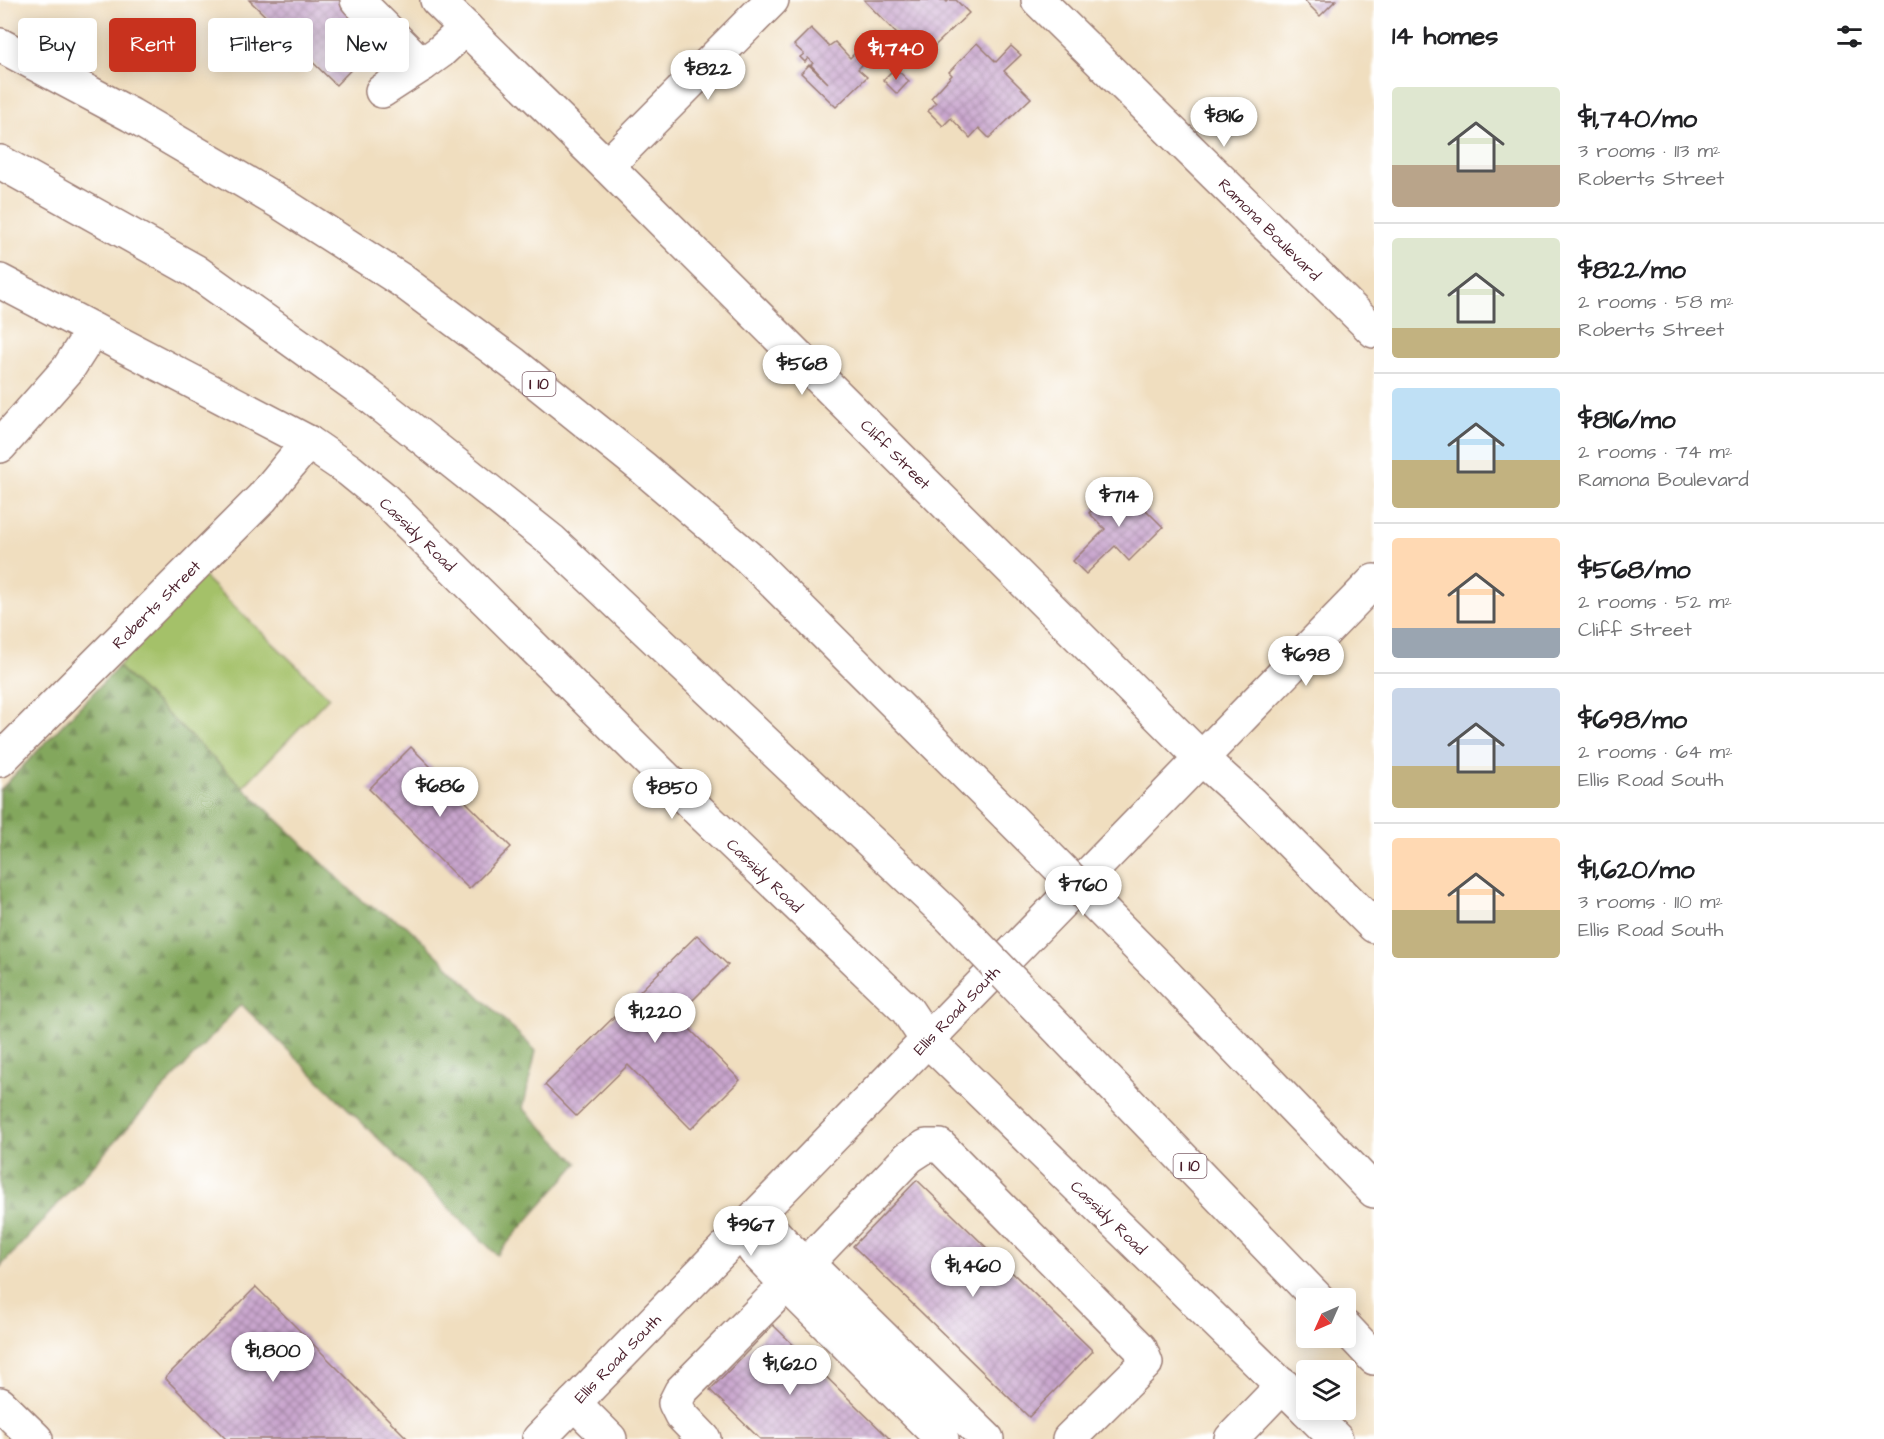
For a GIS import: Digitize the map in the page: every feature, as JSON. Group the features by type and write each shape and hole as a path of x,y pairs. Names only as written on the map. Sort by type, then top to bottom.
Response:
{"main road":[{"path":"357,0 422,65"},
{"name":"Cliff Street","path":"436,0 607,166 1201,758 1251,803 1374,926"},
{"path":"607,166 772,0"},
{"name":"Ramona Boulevard","path":"1038,0 1374,331"},
{"path":"382,91 440,52 466,28"},
{"name":"I 10","path":"0,45 131,115 280,203 401,280 514,364 642,467 750,559 1165,974 1374,1191"},
{"name":"I 10","path":"0,162 195,271 376,401 552,541 947,914 1307,1288"},
{"name":"Cassidy Road","path":"0,281 308,442 349,470 382,497 697,809 907,1010 927,1040 1296,1399"},
{"path":"0,446 68,369 93,330"},
{"name":"Roberts Street","path":"0,760 262,498 308,442"},
{"name":"Ellis Road South","path":"539,1439 1374,581"},
{"path":"704,1439 681,1415 675,1403 681,1391 909,1157 926,1146 940,1146 1140,1348 1146,1363 1069,1439"},
{"path":"746,1225 754,1250 778,1275 818,1274 987,1439"},
{"path":"796,1275 798,1296 942,1439"},
{"path":"1356,1339 1374,1358"},
{"path":"1231,1439 1283,1385"},
{"path":"574,1403 610,1439"},
{"path":"0,1404 36,1439"},
{"name":"Cassidy Road","path":"1317,1420 1336,1439"}],"green space":[{"path":"201,574 329,697 243,787 118,667"},
{"path":"118,667 363,902 406,925 536,1051 523,1108 578,1163 497,1255 241,1004 0,1267 0,790"}],"building":[{"path":"249,0 346,0 364,18 325,18 325,72 349,72 336,85 313,63 313,18 267,18"},
{"path":"864,0 945,0 947,2 956,0 969,13 921,59"},
{"path":"1304,0 1336,0 1320,16"},
{"path":"811,28 829,46 835,42 850,58 856,52 866,61 858,69 867,77 836,107 801,73 809,65 828,83 811,65 813,63 808,58 805,62 800,57 804,54 794,45"},
{"path":"977,43 996,62 1011,46 1021,55 1004,71 1031,98 989,138 979,128 970,138 951,118 943,126 928,111 936,103 931,98 952,75 949,72"},
{"path":"895,68 909,81 897,94 883,80"},
{"path":"1119,483 1163,527 1129,561 1115,546 1086,574 1073,561 1105,529 1089,513"},
{"path":"411,747 511,847 469,889 369,789"},
{"path":"697,935 728,965 677,1016 740,1080 691,1129 628,1065 576,1116 545,1085"},
{"path":"917,1180 1093,1351 1029,1417 853,1246"},
{"path":"256,1287 408,1439 226,1439 165,1378"},
{"path":"773,1325 890,1439 760,1439 710,1390"}]}
